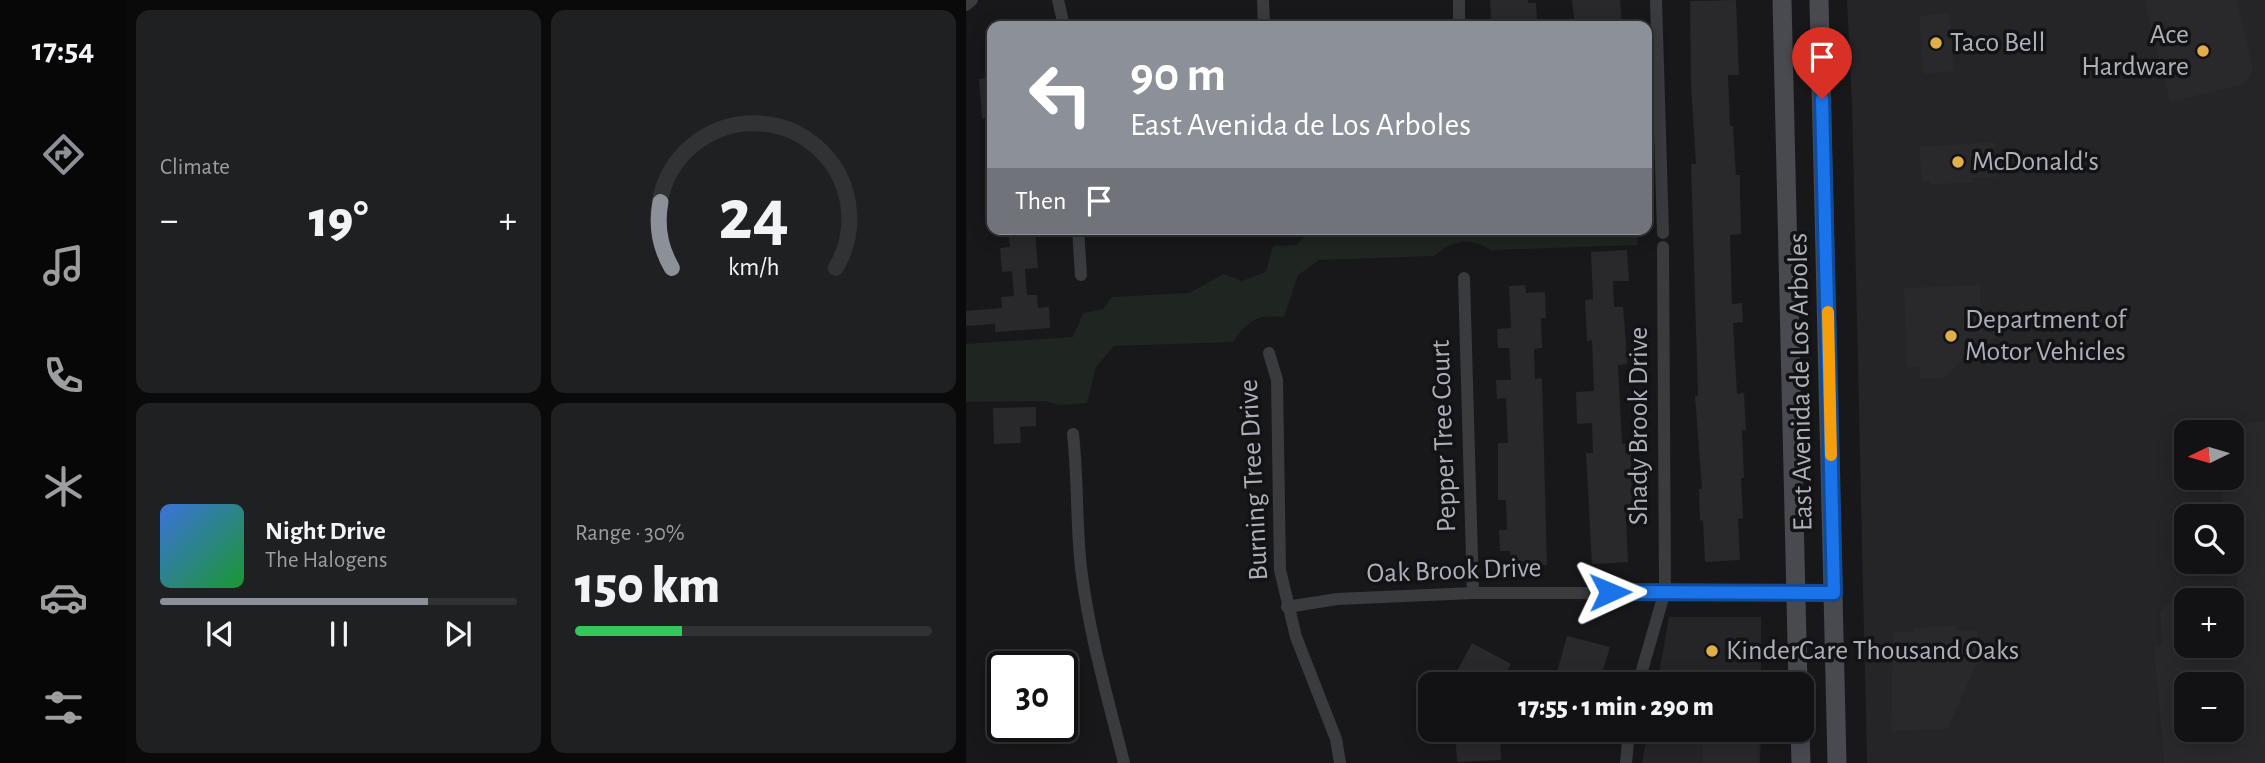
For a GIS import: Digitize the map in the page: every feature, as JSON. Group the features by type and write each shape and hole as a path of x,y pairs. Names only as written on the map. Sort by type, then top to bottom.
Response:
{"main road":[{"name":"East Avenida de Los Arboles","path":"1782,0 1798,672"},
{"name":"East Avenida de Los Arboles","path":"1819,0 1837,763"},
{"path":"1800,742 1801,763"}],"street":[{"path":"966,5 972,0"},
{"path":"1058,0 1063,21"},
{"path":"1263,0 1264,21"},
{"path":"1459,0 1459,21"},
{"path":"1656,0 1663,233"},
{"path":"1078,235 1081,275"},
{"name":"Shady Brook Drive","path":"1641,672 1665,591 1663,247"},
{"name":"Pepper Tree Court","path":"1464,278 1473,593"},
{"name":"Burning Tree Drive","path":"1269,353 1277,380 1280,570 1296,637 1336,739 1340,763"},
{"path":"1073,434 1078,478 1080,566 1090,628 1124,763"},
{"name":"Oak Brook Drive","path":"1287,607 1337,598 1473,593 1834,593"},
{"path":"1626,763 1628,742"}],"shaded area":[{"path":"1847,0 2265,0 2265,763 1867,763 1852,103"},
{"path":"1306,235 1637,235 1638,245 1491,250 1475,243 1461,242 1448,246 1434,256 1319,260 1298,275 1284,317 1254,320 1233,342 1114,346 1096,367 1087,403 1060,405 1045,401 966,402 966,344 1073,337 1083,313 1103,309 1112,297 1189,293 1224,274 1242,281 1266,272 1273,246 1297,245"},
{"name":"KinderCare Thousand Oaks","path":"1669,617 1761,617 1761,672 1659,672"},
{"name":"KinderCare Thousand Oaks","path":"1646,742 1761,742 1760,763 1642,763"}],"building":[{"path":"1490,0 1528,0 1528,3 1536,3 1537,19 1491,21"},
{"path":"1572,0 1620,0 1622,21 1574,21"},
{"path":"1736,0 1739,75 1728,75 1730,126 1733,126 1736,175 1740,175 1741,234 1730,235 1732,304 1742,303 1743,322 1733,323 1737,394 1744,393 1746,430 1742,430 1743,518 1738,519 1740,560 1705,562 1703,520 1700,521 1699,489 1702,489 1695,396 1698,396 1691,164 1696,164 1690,1"},
{"name":"Ace Hardware","path":"2144,0 2237,0 2253,69 2244,84 2170,102"},
{"name":"Taco Bell","path":"1949,13 1954,71 1923,74 1919,16"},
{"path":"987,78 987,118 982,118 979,79"},
{"name":"McDonald's","path":"1995,142 1997,177 1930,185 1930,181 1922,182 1919,147"},
{"path":"1009,235 1035,235 1038,268 1025,269 1027,295 1037,295 1038,308 1049,307 1050,328 995,332 995,324 966,326 966,311 1002,308 1001,297 1014,296 1012,271 1002,272 1000,248 1010,247"},
{"path":"1627,250 1629,281 1613,281 1614,307 1623,307 1626,343 1627,364 1618,365 1622,444 1631,443 1632,520 1626,520 1628,562 1592,564 1586,453 1593,453 1592,423 1577,424 1576,392 1594,391 1592,340 1587,341 1585,300 1593,299 1591,252"},
{"path":"1525,285 1526,293 1545,292 1546,318 1541,318 1542,348 1534,349 1535,379 1542,378 1547,565 1511,566 1510,551 1500,551 1499,530 1507,530 1506,500 1498,500 1498,443 1508,443 1506,398 1497,399 1496,380 1511,380 1509,348 1498,348 1497,329 1511,328 1509,286"},
{"name":"Department of Motor Vehicles","path":"1980,285 1981,315 2008,314 2008,324 1986,347 1986,356 1964,357 1944,378 1920,379 1920,367 1907,367 1904,288"},
{"path":"1036,407 1036,426 1020,427 1021,443 994,444 993,408"},
{"path":"2265,421 2265,763 2164,763 2154,646 2163,646 2160,612 2169,602 2174,601 2174,658 2244,658 2244,588 2237,588 2236,576 2231,574 2244,574 2244,504 2223,504 2222,490 2244,490 2244,423"},
{"path":"1956,626 1956,631 1977,631 1978,662 1947,729 1891,731 1893,632"},
{"path":"1567,636 1610,647 1603,672 1557,672"},
{"path":"1472,643 1511,664 1507,672 1456,672"},
{"path":"1456,742 1500,742 1501,760 1457,762"},
{"path":"1702,742 1757,742 1757,763 1703,763"}],"slow traffic":[{"path":"1828,312 1831,455"}],"place":[{"name":"Taco Bell","path":"1936,43"},
{"name":"Ace Hardware","path":"2203,51"},
{"name":"McDonald's","path":"1958,162"},
{"name":"Department of Motor Vehicles","path":"1951,336"},
{"name":"KinderCare Thousand Oaks","path":"1712,651"}],"route":[{"path":"1610,592 1834,593 1822,99"}]}
